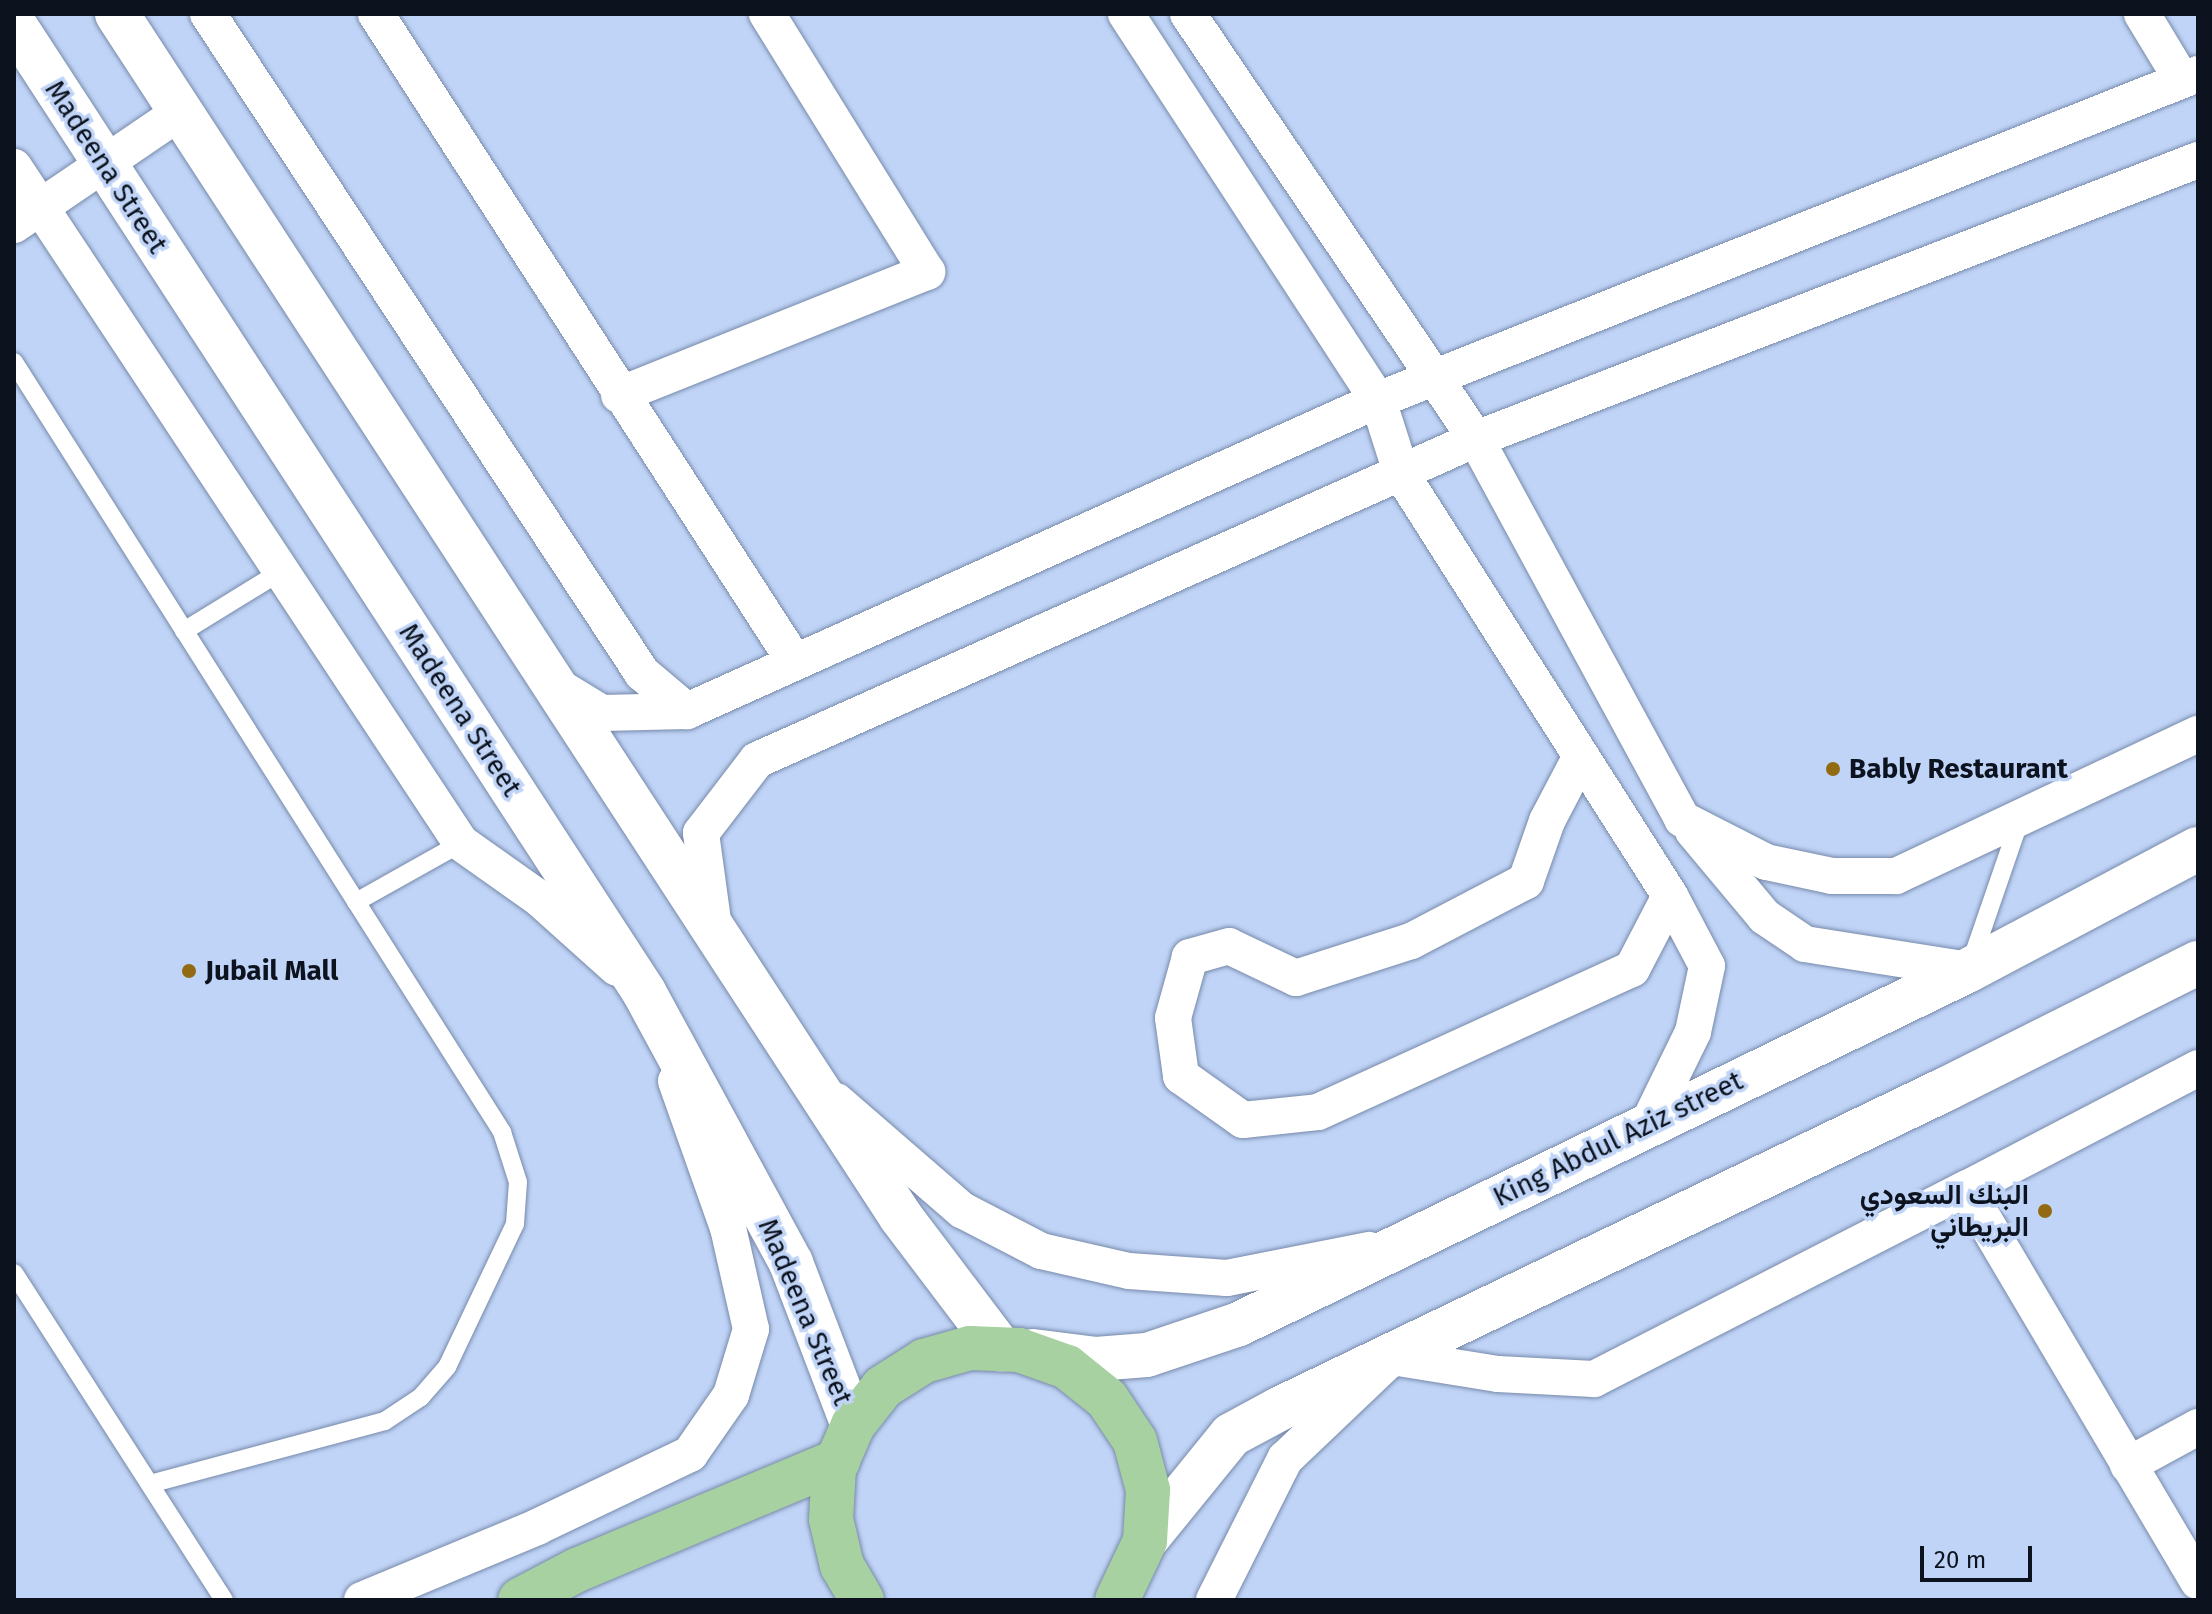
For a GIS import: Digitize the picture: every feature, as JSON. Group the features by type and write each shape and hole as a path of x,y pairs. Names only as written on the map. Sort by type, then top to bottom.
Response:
{"main road":[{"path":"117,14 561,688 901,1217 1010,1349"},
{"name":"Madeena Street","path":"14,24 644,992 791,1263 845,1443"},
{"name":"King Abdul Aziz street","path":"1010,1349 1096,1359 1147,1355 1239,1324 1969,970 2198,849"},
{"path":"1134,1579 1231,1435 2198,963"},
{"path":"862,1600 842,1566 831,1519 845,1443 883,1387 924,1361 970,1348 1010,1349 1067,1367 1107,1399 1135,1441 1148,1490 1134,1579"},
{"path":"520,1600 845,1443"}],"street":[{"path":"208,14 642,673 687,711"},
{"path":"376,14 619,395 793,659"},
{"path":"619,395 927,272 767,14"},
{"path":"1126,14 1378,400 1402,475 1670,896 1707,966 1693,1032 1648,1124"},
{"path":"1188,14 1476,439 1682,819 1765,917 1805,944 1969,970"},
{"path":"561,688 602,713 687,711 793,659 1378,400 2190,77 2142,14"},
{"path":"27,217 183,110"},
{"path":"715,929 701,833 757,760 1402,475 1476,439 2198,160"},
{"path":"14,167 27,217 283,570 461,843 540,899 644,992 728,1228 751,1329 731,1395 690,1454 537,1527 362,1600"},
{"path":"1682,819 1766,862 1832,876 1896,876 2198,734"},
{"path":"1581,756 1547,821 1526,881 1411,941 1296,978 1229,946 1190,957 1173,1018 1181,1076 1243,1120 1318,1112 1632,969 1670,896"},
{"path":"1214,1600 1285,1459 1392,1357 1498,1374 1594,1379 2198,1068"},
{"path":"820,1088 962,1210 1041,1251 1129,1271 1227,1278 1402,1244"},
{"path":"1966,1189 2198,1582"},
{"path":"2128,1465 2198,1427"}],"lane":[{"path":"14,362 502,1132 518,1182 515,1224 447,1367 421,1397 385,1421 150,1484"},
{"path":"184,631 283,570"},
{"path":"1969,970 2021,818"},
{"path":"356,902 461,843"},
{"path":"14,1273 224,1600"}],"place":[{"name":"Bably Restaurant","path":"1833,769"},
{"name":"Jubail Mall","path":"189,971"},
{"name":"البنك السعودي البريطاني","path":"2045,1211"}]}
